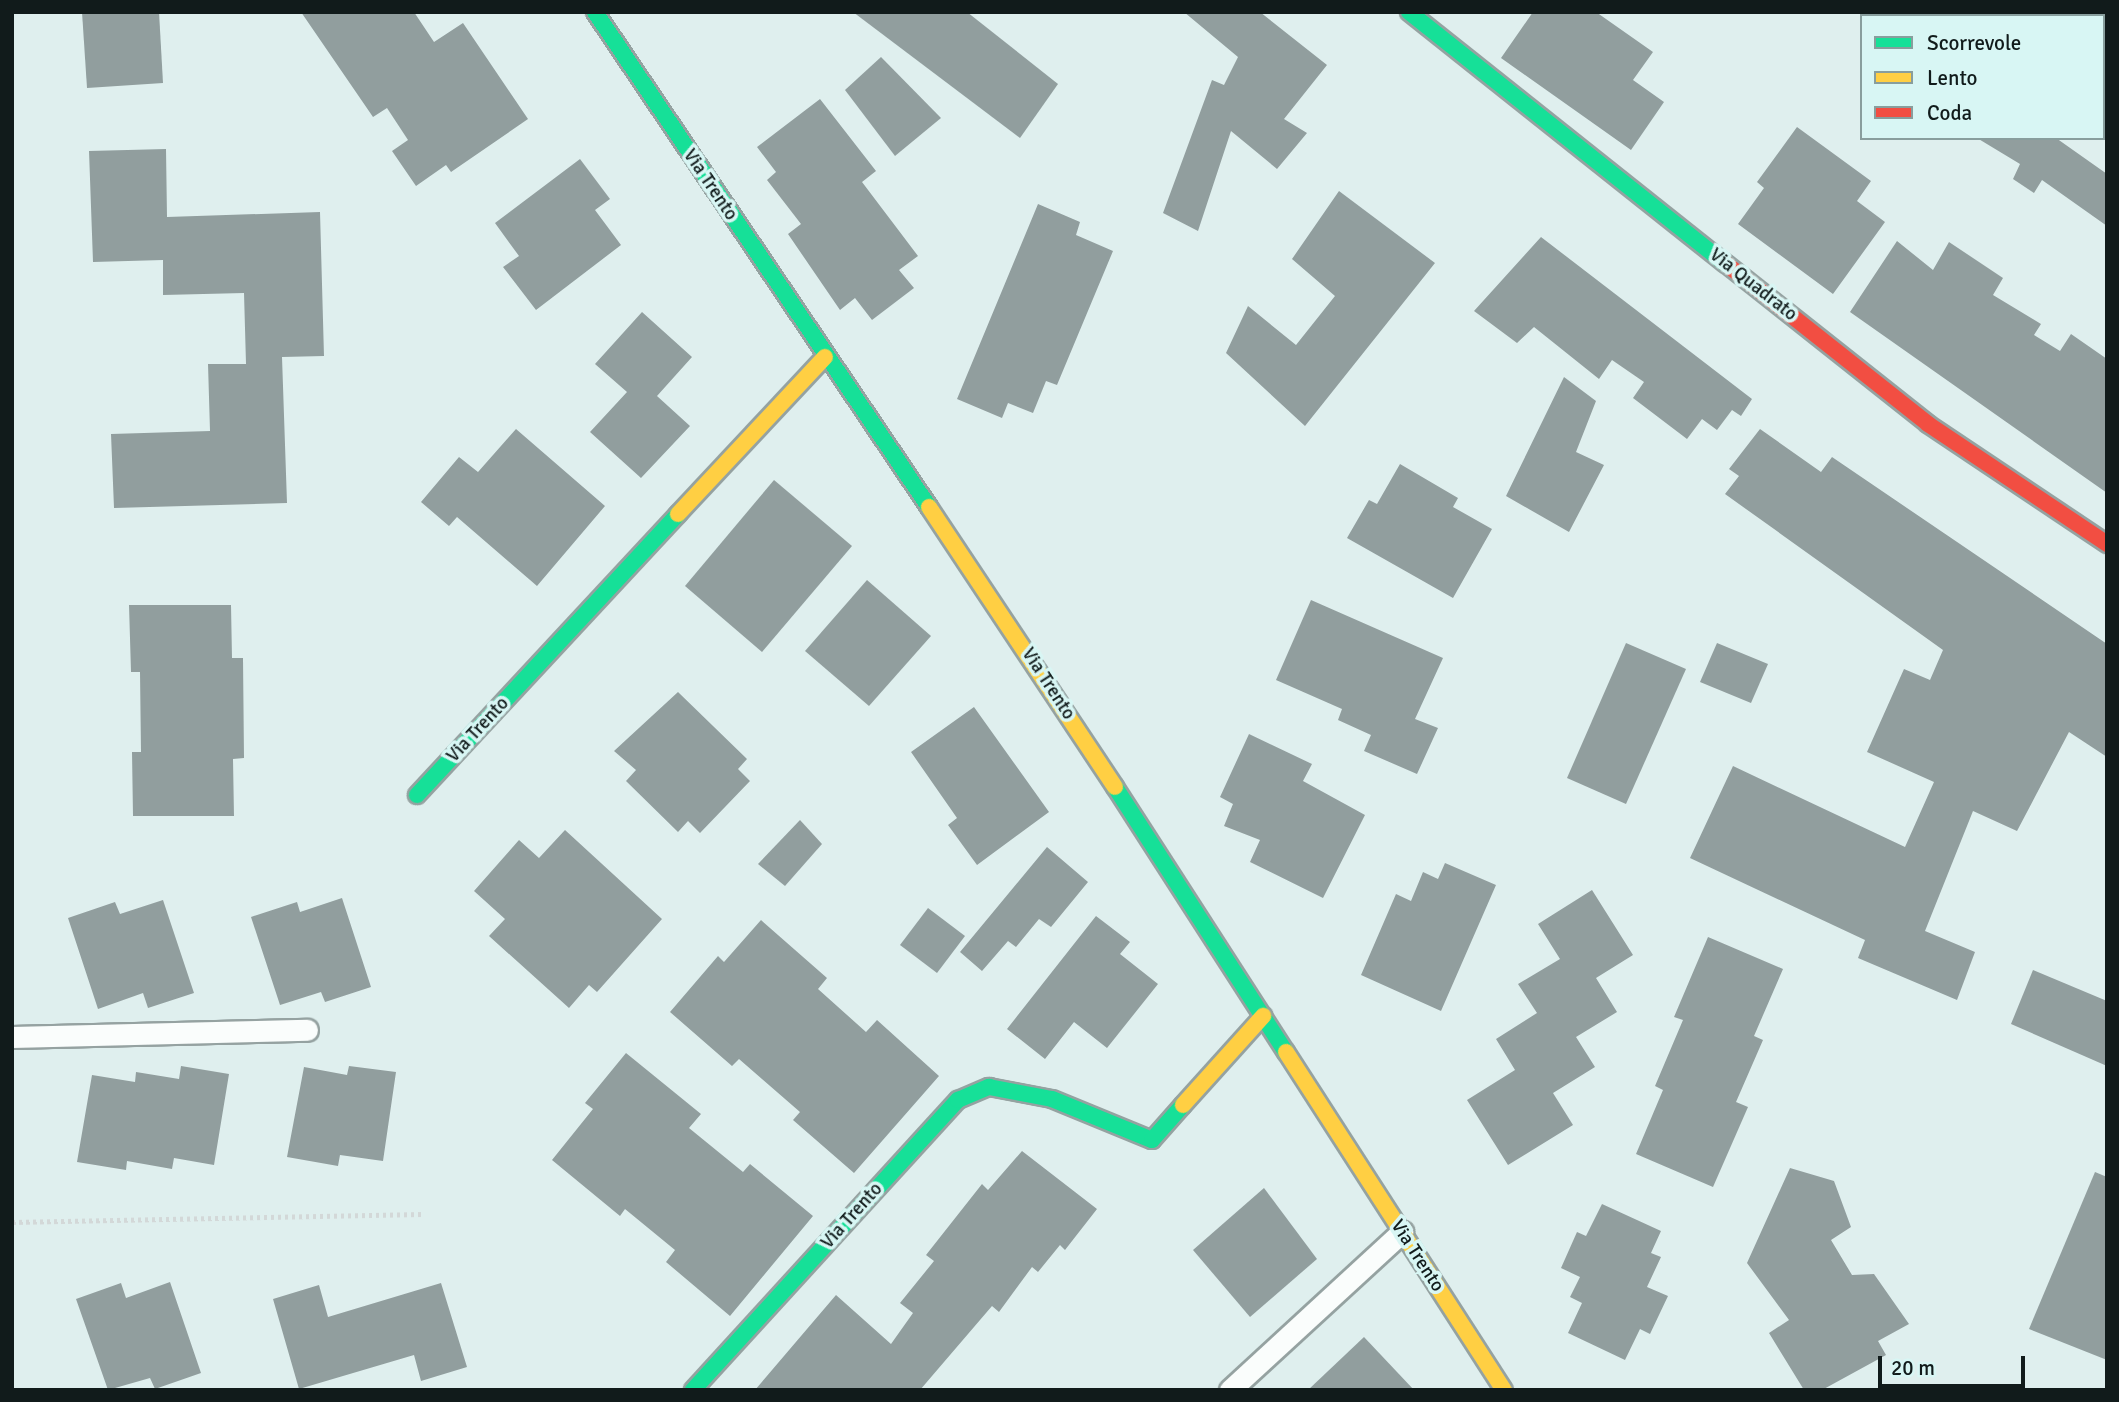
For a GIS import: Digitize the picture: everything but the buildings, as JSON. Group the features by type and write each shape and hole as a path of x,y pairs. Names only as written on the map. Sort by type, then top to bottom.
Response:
{"street":[{"name":"Via Trento","path":"595,12 825,357 1041,672 1504,1390"},
{"name":"Via Quadrato","path":"1409,12 1928,424 2107,544"},
{"name":"Via Trento","path":"417,795 825,357"},
{"name":"Via Trento","path":"693,1390 958,1100 989,1087 1052,1099 1152,1140 1263,1016"}],"lane":[{"path":"12,1037 307,1030"},
{"path":"1230,1390 1402,1232"}],"path":[{"path":"12,1222 423,1214"}],"traffic: fast":[{"path":"595,12 929,507"},
{"path":"1409,12 1725,263"},
{"path":"417,795 678,514"},
{"path":"1115,787 1286,1052"},
{"path":"693,1390 958,1100 989,1087 1052,1099 1152,1140 1183,1105"}],"traffic: slow":[{"path":"678,514 825,357"},
{"path":"929,507 1115,787"},
{"path":"1183,1105 1263,1016"},
{"path":"1286,1052 1504,1390"}],"traffic: jam":[{"path":"1725,263 1928,424 2107,544"}]}
